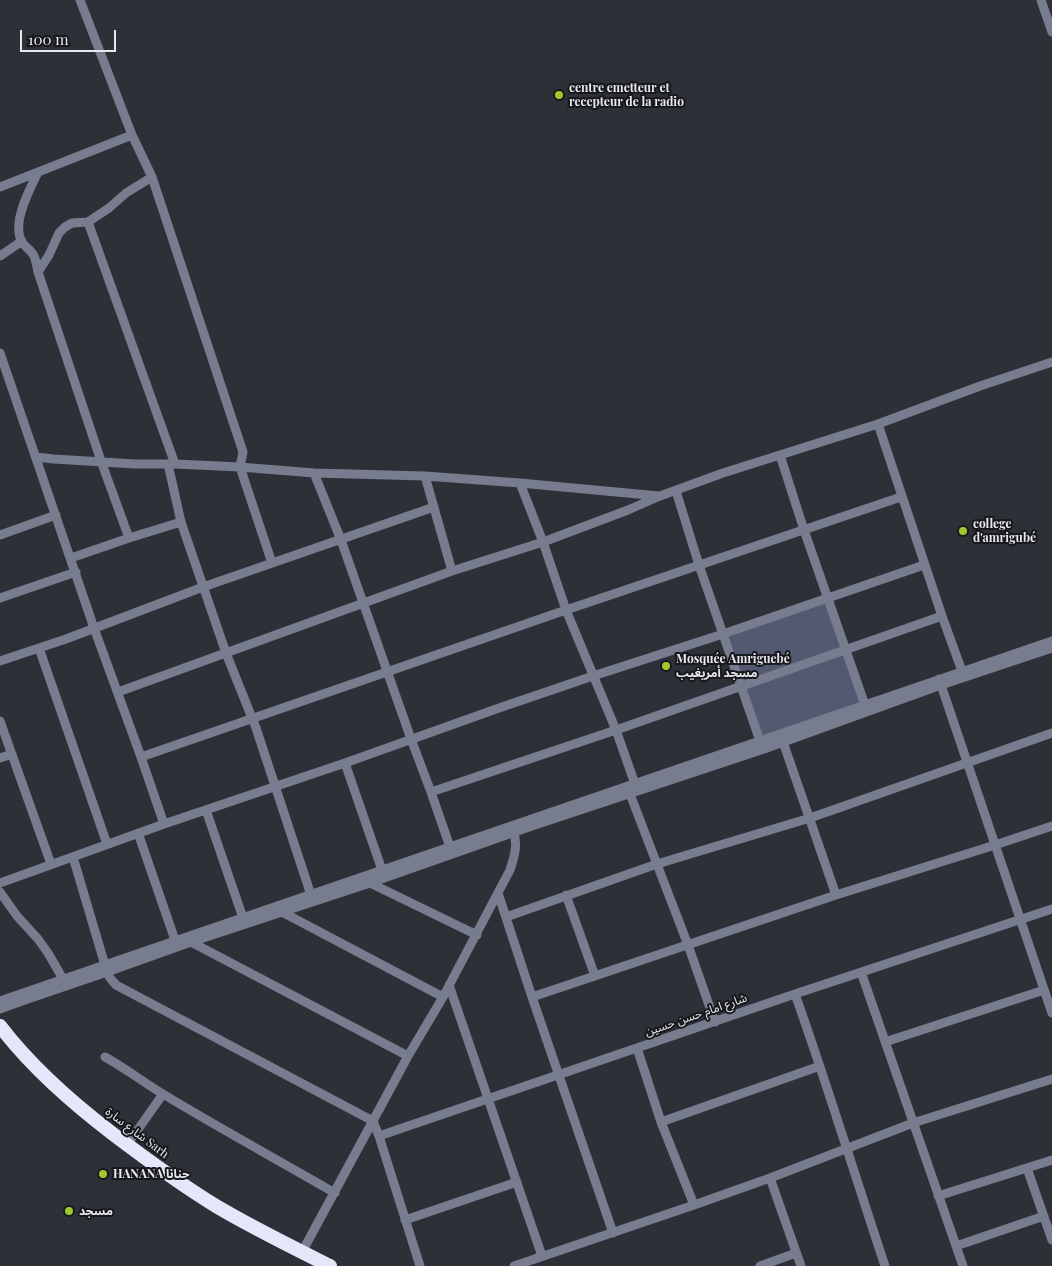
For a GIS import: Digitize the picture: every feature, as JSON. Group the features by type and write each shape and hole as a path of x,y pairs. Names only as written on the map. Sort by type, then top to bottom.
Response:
{"highway":[{"name":"شارع سارة Sarh","path":"0,1026 26,1058 69,1099 161,1170 214,1205 330,1266"},
{"name":"شارع سارة Sarh","path":"0,1039 97,1128 168,1181 209,1208 314,1266"}],"street":[{"path":"80,0 132,135 152,177 243,452 240,467 272,563"},
{"path":"1041,0 1052,32"},
{"path":"1047,0 1052,13"},
{"path":"0,187 132,135"},
{"path":"38,172 28,193 19,220 19,231 22,242 34,256 101,461 129,538"},
{"path":"38,272 64,227 72,223 88,222 109,208 126,193 152,177"},
{"path":"88,222 171,464 181,522 226,653 253,719 311,895"},
{"path":"0,256 22,242"},
{"path":"0,354 94,628 164,824"},
{"path":"118,692 452,571 544,542 724,473 878,424 980,386 1052,362"},
{"path":"878,424 924,564 962,671"},
{"path":"780,455 865,705"},
{"path":"36,457 135,464 240,467 314,473 425,476 660,496"},
{"path":"314,473 341,540 450,847"},
{"path":"425,476 452,571"},
{"path":"520,483 544,542 566,610 616,730 635,784"},
{"path":"676,491 699,565 760,742"},
{"path":"141,757 566,610 902,497"},
{"path":"0,661 434,507"},
{"path":"0,535 56,515"},
{"path":"71,558 181,522"},
{"path":"0,883 164,824 924,564"},
{"path":"0,598 76,572"},
{"path":"432,792 942,616"},
{"path":"0,1009 58,988 175,940 450,847 630,794 783,742 940,682 962,671 1052,641"},
{"path":"39,648 107,844"},
{"path":"0,1002 63,979 106,969 370,883 635,784 865,705 1052,648"},
{"path":"940,682 1052,1013"},
{"path":"0,720 51,864"},
{"path":"506,916 657,864 810,818 1052,733"},
{"path":"783,742 836,895"},
{"path":"0,758 12,754"},
{"path":"345,763 382,870"},
{"path":"630,794 688,945 715,1022"},
{"path":"206,810 243,918"},
{"path":"532,997 836,895 1052,826"},
{"path":"302,1252 408,1056 444,998 449,985 510,870 516,854 513,829"},
{"path":"138,833 175,940"},
{"path":"72,857 106,969 116,985 373,1122 420,1266"},
{"path":"370,883 477,935"},
{"path":"0,892 17,916 38,938 63,979"},
{"path":"498,893 613,1233"},
{"path":"566,895 595,976"},
{"name":"شارع امام حسن حسين","path":"379,1136 1052,908"},
{"path":"282,912 444,998"},
{"path":"191,942 408,1056"},
{"path":"861,972 963,1266"},
{"path":"449,985 542,1256"},
{"path":"885,1042 1044,990"},
{"path":"795,994 885,1266"},
{"path":"637,1048 661,1122 694,1205"},
{"path":"105,1057 163,1094 335,1193"},
{"path":"661,1122 820,1066"},
{"path":"514,1266 770,1178 913,1123 1052,1079"},
{"path":"127,1145 163,1094"},
{"path":"938,1196 1052,1160"},
{"path":"1027,1168 1052,1240"},
{"path":"770,1178 801,1266"},
{"path":"405,1220 516,1182"},
{"path":"956,1246 1044,1216"},
{"path":"760,1266 796,1253"}],"shaded area":[{"path":"828,597 865,705 760,741 723,634"}],"place":[{"name":"centre emetteur et recepteur de la radio","path":"559,95"},
{"name":"college d'amrigubé","path":"963,531"},
{"name":"Mosquée Amriguebé مسجد أمريغيب","path":"666,666"},
{"name":"HANANA حنانا","path":"103,1174"},
{"name":"مسجد","path":"69,1211"}]}
